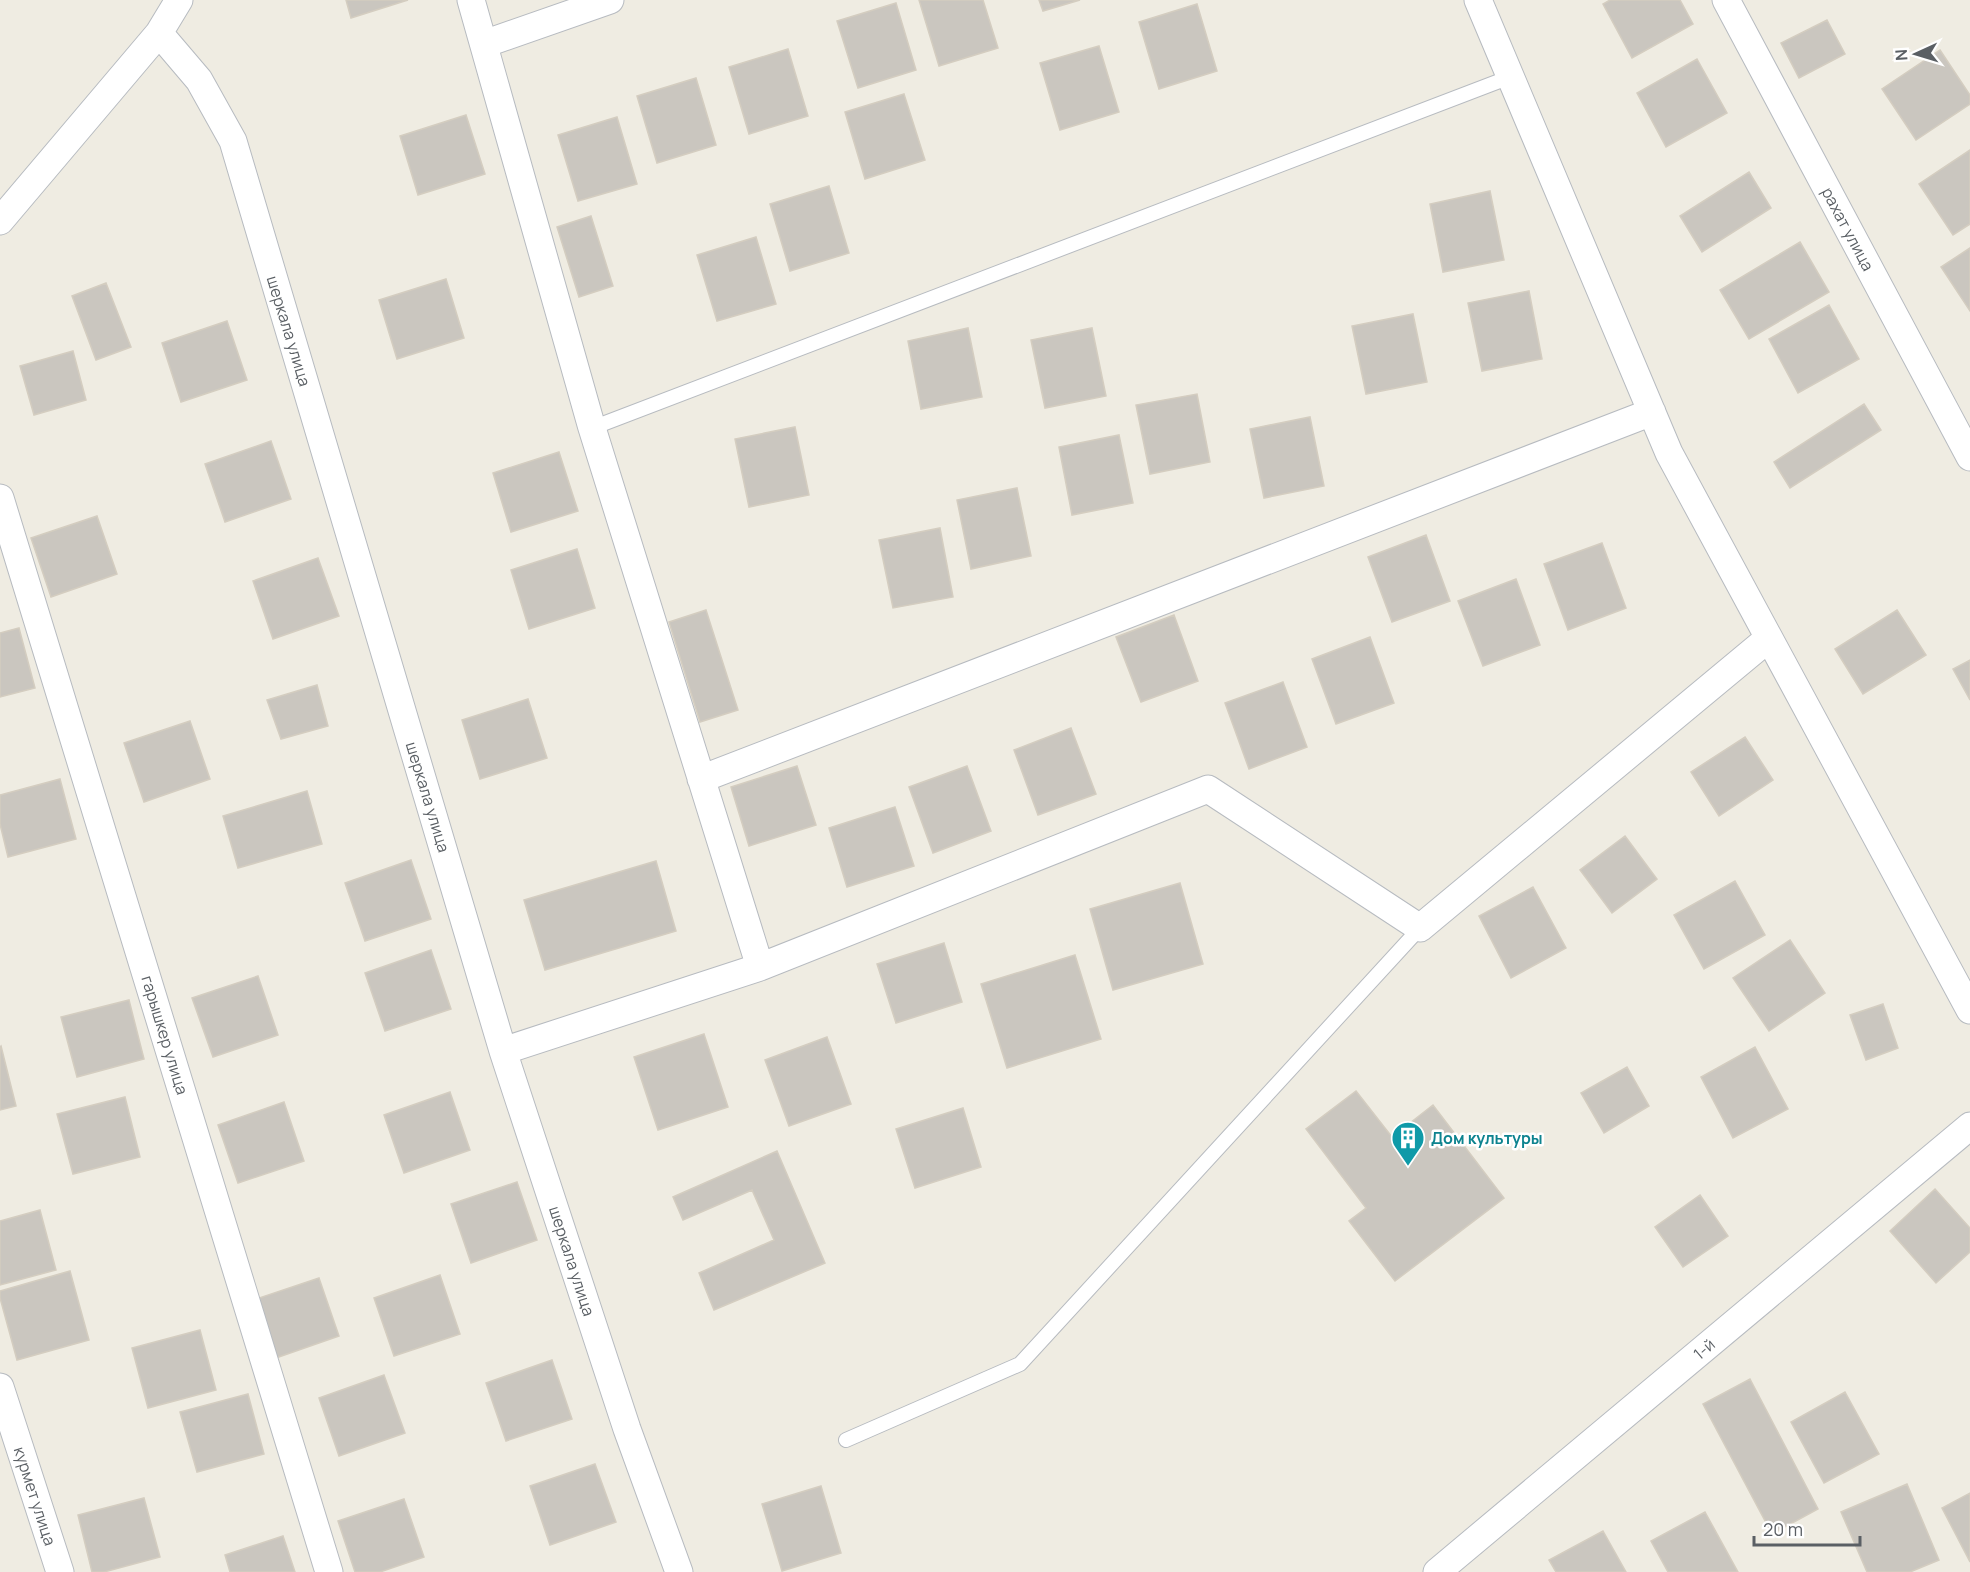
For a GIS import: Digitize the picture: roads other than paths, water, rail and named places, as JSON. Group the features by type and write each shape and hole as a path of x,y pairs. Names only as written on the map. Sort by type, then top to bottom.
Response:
{"street":[{"path":"0,221 159,33 179,0"},
{"path":"471,0 592,429 760,967"},
{"path":"484,44 610,0"},
{"path":"1478,0 1669,453 1970,1010"},
{"name":"рахат улица","path":"1726,0 1970,457"},
{"name":"шеркала улица","path":"159,33 199,80 232,141 503,1051 627,1429 680,1572"},
{"path":"701,779 1652,412"},
{"name":"гарышкер улица","path":"0,498 329,1572"},
{"path":"503,1051 760,967 1208,789 1420,928 1769,638"},
{"name":"1-й","path":"1437,1572 1970,1126"},
{"name":"курмет улица","path":"0,1387 60,1572"}],"lane":[{"path":"592,429 1510,77"},
{"path":"846,1440 1020,1364 1420,928"}],"place":[{"name":"Дом культуры","path":"1408,1167"}]}
